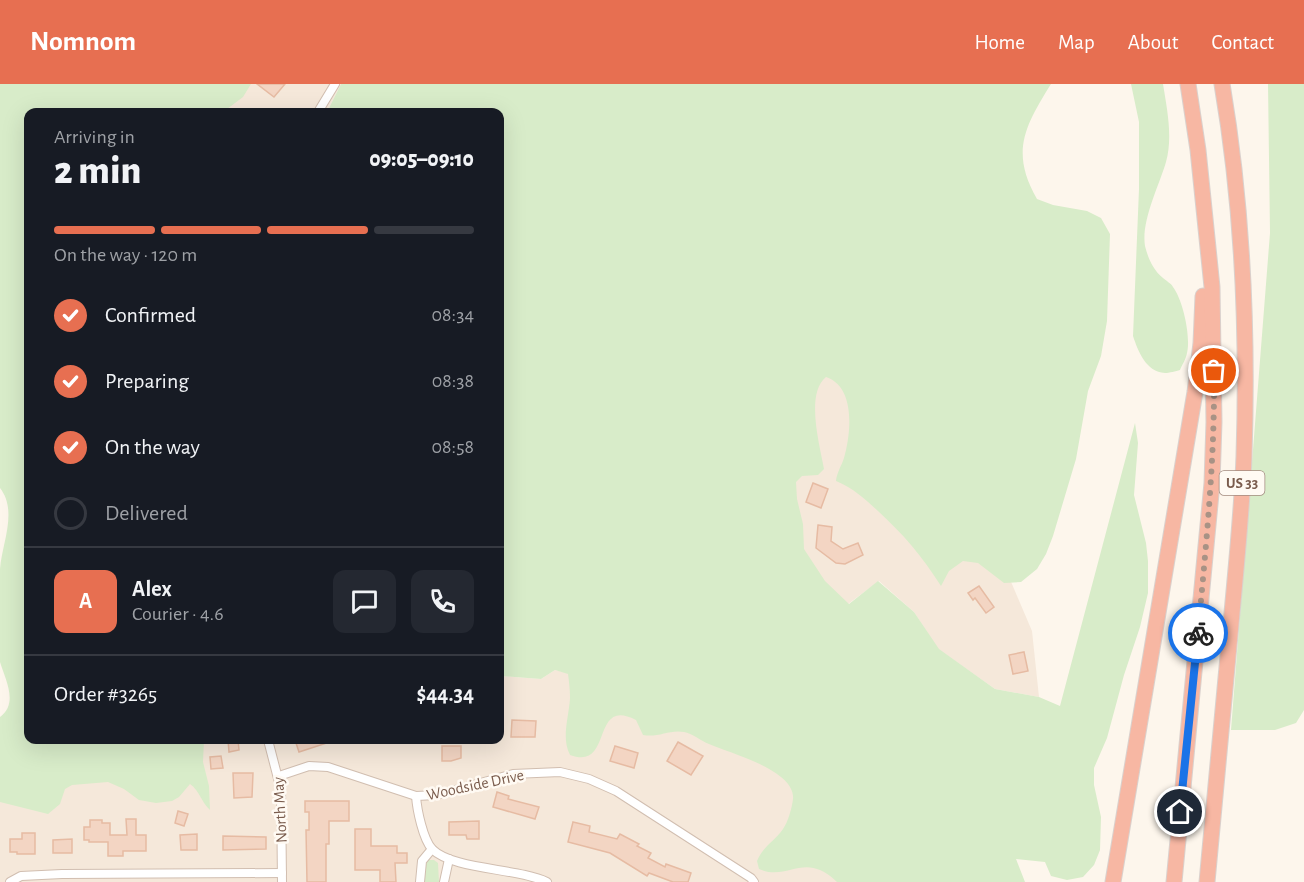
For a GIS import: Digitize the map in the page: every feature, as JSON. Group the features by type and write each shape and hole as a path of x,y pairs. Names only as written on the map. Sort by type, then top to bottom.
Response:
{"highway":[{"name":"US 33","path":"1174,882 1212,483 1214,422 1212,287 1198,150 1188,84"},
{"name":"US 33","path":"1207,882 1244,458 1246,362 1238,210 1230,128 1222,84"},
{"path":"1113,882 1195,392 1201,343 1207,236"}],"street":[{"path":"320,108 335,84"},
{"name":"North May","path":"269,744 279,776 282,804 282,877"},
{"name":"Woodside Drive","path":"279,776 309,766 328,767 416,796 437,795 513,774 560,772 574,775 602,784 632,800 754,882"},
{"path":"416,796 419,818 432,849 449,859 547,882"},
{"path":"420,882 422,861 432,849"},
{"path":"444,882 449,859"},
{"path":"11,882 21,876 282,877"}],"shaded area":[{"path":"231,84 341,84 329,108 214,108"},
{"path":"821,372 837,374 952,552 1006,570 1032,631 1039,697 995,689 938,649 914,612 879,581 844,607 807,573 788,508 809,391"},
{"path":"555,670 568,673 641,710 805,782 840,882 0,882 0,796 186,744 504,744 504,676 541,679"}],"green space":[{"path":"0,84 251,84 243,97 228,108 24,108 24,744 204,744 203,762 209,786 210,810 190,784 179,797 172,801 156,803 139,800 124,789 108,782 72,785 65,789 60,804 48,814 0,802 0,717 6,711 10,698 0,662 0,569 8,527 8,507 0,488"},
{"path":"341,84 1051,84 1034,113 1024,140 1024,167 1029,182 1037,199 1053,205 1087,211 1101,218 1110,234 1107,321 1101,356 1088,391 1076,459 1053,536 1037,569 1021,582 1004,583 978,563 963,561 949,571 941,586 920,555 896,529 858,494 836,481 846,448 849,412 842,390 836,382 826,377 816,395 815,408 817,434 824,469 818,475 802,476 796,482 797,499 803,524 804,549 825,581 849,604 878,581 914,612 939,649 995,689 1039,697 1060,706 1135,423 1138,443 1134,495 1146,543 1148,593 1107,738 1094,768 1094,785 1101,817 1100,850 1094,865 1083,877 1067,880 1051,876 1045,862 1016,859 1025,882 837,882 815,868 770,872 759,869 757,861 762,851 785,826 793,799 791,789 784,779 773,771 687,733 679,731 643,735 636,720 622,715 612,718 592,753 584,757 570,755 566,742 570,698 568,674 555,670 541,679 504,676 504,108 329,108"},
{"path":"1131,84 1163,84 1168,113 1168,152 1148,215 1144,236 1151,264 1177,293 1187,329 1188,346 1185,360 1180,370 1167,373 1158,372 1148,365 1140,354 1133,336 1139,189 1139,122"},
{"path":"1268,84 1304,84 1304,710 1296,723 1275,730 1231,730 1270,233"},
{"path":"429,860 438,863 439,882 422,882 424,864"}],"building":[{"path":"257,84 285,84 274,97"},
{"path":"813,483 828,489 821,508 806,502"},
{"path":"818,525 832,527 831,541 843,549 858,543 863,555 845,564 836,563 816,548"},
{"path":"979,586 994,607 986,613 975,598 973,600 968,593"},
{"path":"1024,652 1028,671 1013,674 1009,655"},
{"path":"512,720 536,721 535,737 511,737"},
{"path":"678,742 703,756 691,775 667,761"},
{"path":"228,744 238,744 239,750 229,752"},
{"path":"296,744 324,744 299,752"},
{"path":"442,746 461,746 461,758 442,761"},
{"path":"615,746 638,753 634,768 610,761"},
{"path":"221,756 223,768 211,769 210,757"},
{"path":"233,773 253,773 252,797 234,798"},
{"path":"497,792 509,796 508,799 539,807 535,819 493,807"},
{"path":"305,801 349,801 349,821 329,821 329,844 326,844 326,882 307,882 306,830 309,830 309,812 305,812"},
{"path":"178,811 188,814 184,826 175,823"},
{"path":"126,819 136,819 136,835 146,835 146,851 123,851 123,856 108,856 108,842 84,840 84,827 90,827 90,820 110,823 110,835 127,835"},
{"path":"479,821 479,839 467,839 466,835 449,835 449,822"},
{"path":"573,822 590,826 589,832 617,839 620,834 651,853 648,858 665,867 666,864 691,873 688,882 673,882 649,873 647,876 610,853 568,842"},
{"path":"355,829 371,829 371,846 397,846 397,853 407,853 407,863 395,863 396,882 380,882 380,870 355,870"},
{"path":"22,833 35,833 35,854 10,852 10,839 22,839"},
{"path":"197,834 197,850 181,850 180,835"},
{"path":"223,836 266,837 266,849 223,850"},
{"path":"72,839 72,853 53,853 53,840"}],"way so far":[{"path":"1198,633 1212,483 1214,371"}],"route":[{"path":"1180,812 1198,633"}]}
